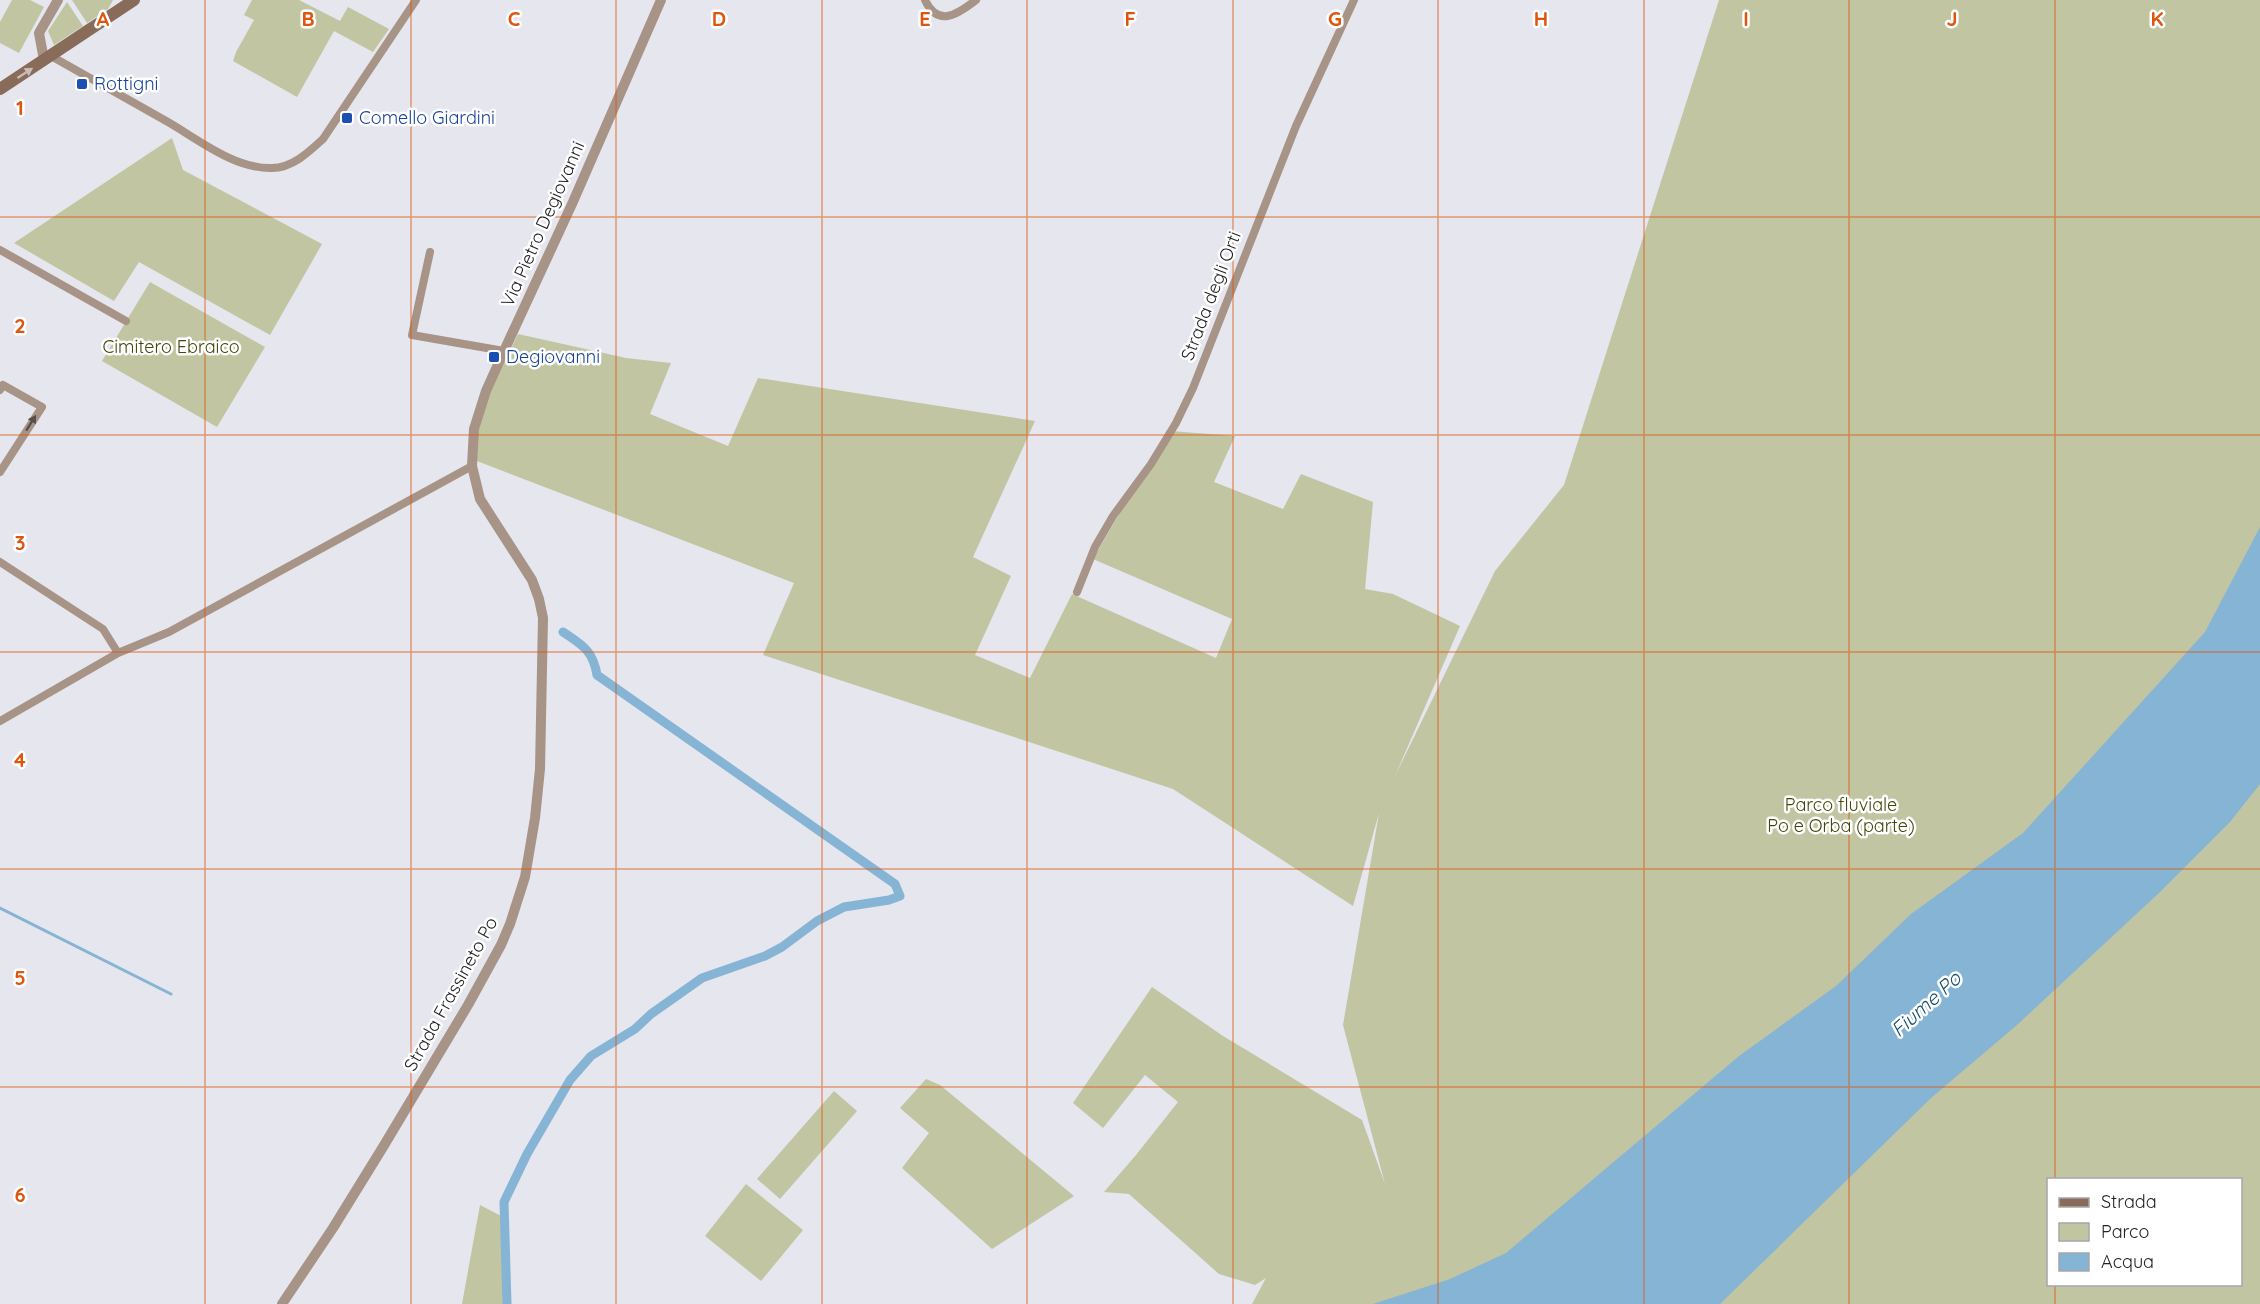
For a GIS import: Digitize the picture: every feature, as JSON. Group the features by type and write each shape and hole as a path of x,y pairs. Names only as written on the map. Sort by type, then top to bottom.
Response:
{"main road":[{"path":"106,20 116,9 120,0"},
{"path":"0,89 134,0"}],"street":[{"path":"58,0 39,33 48,58 242,163 259,168 275,169 305,155 323,139 416,0"},
{"name":"Via Pietro Degiovanni","path":"472,466 472,448 478,412 661,0"},
{"path":"925,0 933,13 944,17 952,16 976,0"},
{"name":"Strada degli Orti","path":"1077,592 1095,547 1113,516 1152,464 1193,388 1296,126 1354,0"},
{"path":"0,250 126,321"},
{"path":"430,252 412,334 504,351"},
{"path":"0,390 3,385 42,407 0,472"},
{"path":"0,721 117,653 169,632 472,466"},
{"name":"Strada Frassineto Po","path":"282,1304 339,1218 468,1005 505,935 532,846 540,769 543,618 532,580 480,499 472,466"},
{"path":"0,562 103,629 117,653"}],"green space":[{"path":"12,0 30,0 44,7 19,53 0,43 0,22"},
{"path":"72,0 113,0 108,9 87,23"},
{"path":"252,0 299,0 340,21 348,7 389,29 373,52 334,31 297,97 233,61 254,20 244,15"},
{"name":"Parco fluviale Po e Orba (parte)","path":"1719,0 2260,0 2260,1304 1252,1304 1266,1278 1255,1285 1219,1274 1129,1194 1104,1192 1178,1102 1145,1075 1103,1128 1073,1103 1152,987 1223,1036 1362,1120 1385,1184 1343,1025 1379,813 1353,906 1173,789 763,655 794,583 477,461 478,432 490,392 518,334 626,358 671,363 650,414 728,446 758,378 1035,421 973,557 1011,576 975,655 1030,678 1072,594 1216,658 1232,619 1093,559 1171,431 1235,436 1214,482 1283,509 1301,474 1373,502 1365,589 1393,594 1460,626 1395,776 1495,571 1564,485"},
{"path":"67,2 83,26 54,45 48,31"},
{"path":"172,138 183,170 322,244 270,335 139,262 114,301 14,243"},
{"name":"Cimitero Ebraico","path":"150,282 265,347 217,427 102,361"},
{"path":"926,1079 940,1085 1074,1196 992,1249 902,1168 929,1133 900,1108"},
{"path":"834,1091 857,1111 780,1199 757,1179"},
{"path":"746,1184 803,1230 761,1281 705,1236"},
{"path":"480,1205 503,1217 509,1304 462,1304"}],"water":[{"name":"Fiume Po","path":"2260,527 2260,784 2230,822 2159,893 2017,1025 1931,1098 1720,1304 1373,1304 1450,1279 1506,1253 1739,1056 1836,986 1911,914 2023,833 2205,632"}],"waterway":[{"path":"507,1304 504,1202 527,1154 570,1080 591,1056 635,1029 651,1014 702,978 765,956 782,947 817,921 844,907 889,900 900,896 895,884 597,675 589,654 563,632"},
{"path":"0,908 171,994"}],"place":[{"name":"Rottigni","path":"82,84"},
{"name":"Comello Giardini","path":"347,118"},
{"name":"Degiovanni","path":"494,357"}]}
